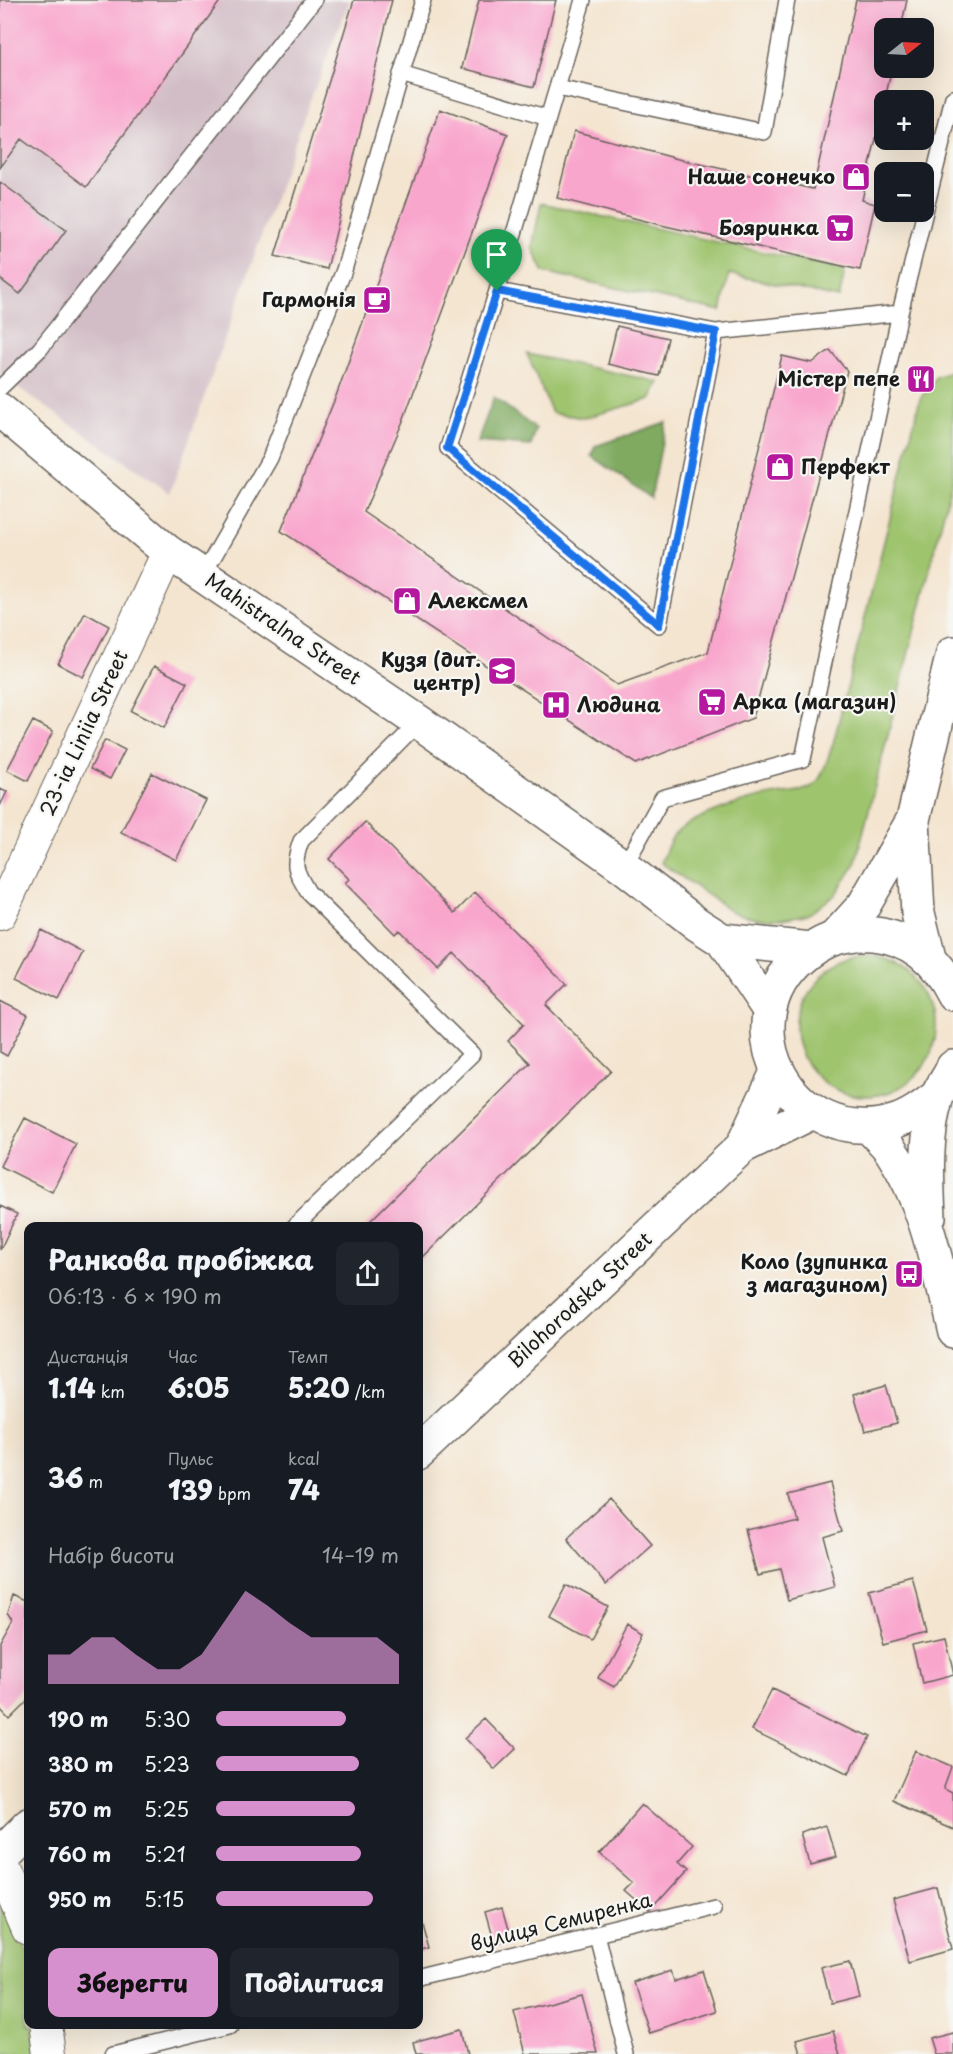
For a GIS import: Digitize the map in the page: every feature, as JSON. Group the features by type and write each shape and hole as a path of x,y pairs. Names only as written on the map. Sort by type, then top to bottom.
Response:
{"street":[{"name":"Mahistralna Street","path":"0,410 168,552 419,722 624,867 697,924 722,940"},
{"name":"23-ia Liniia Street","path":"0,914 168,552"},
{"path":"946,1083 917,1111 894,1122 869,1127 849,1126 830,1121 813,1112 792,1094 777,1072 770,1052 768,1031 769,1010 778,986 792,965 823,943 864,905 912,820 953,653"},
{"path":"912,820 918,913 929,958"},
{"path":"722,940 823,943 859,933 884,935 907,943 929,958 945,978 953,994"},
{"path":"722,940 769,1010"},
{"path":"742,1147 777,1072"},
{"path":"930,1236 929,1137 946,1083"},
{"path":"742,1147 813,1112"},
{"path":"869,1127 891,1150 930,1236 953,1331"},
{"name":"Bilohorodska Street","path":"423,1449 742,1147"},
{"path":"0,1853 24,1830"},
{"path":"0,1864 24,1919"},
{"path":"47,2029 50,2054"}],"lane":[{"path":"0,388 40,349 314,0"},
{"path":"203,575 270,458 344,270 423,0"},
{"path":"583,0 497,291 447,448 659,625 716,332"},
{"path":"557,88 764,132 787,0"},
{"path":"401,75 548,118"},
{"path":"624,867 662,798 803,759 900,313 953,98"},
{"path":"497,291 716,332 900,313"},
{"path":"299,1222 471,1054 308,892 298,875 295,859 301,841 419,722"},
{"name":"вулиця Семиренка","path":"423,1978 714,1906"},
{"path":"596,1935 626,2054"},
{"path":"113,2054 214,2029"}],"shaded area":[{"path":"0,0 350,0 308,105 170,493 0,375"}],"green space":[{"path":"541,203 845,270 839,298 729,274 721,311 544,272 532,248"},
{"path":"527,354 659,382 650,399 585,418 552,413"},
{"path":"953,371 953,477 855,865 835,895 809,914 782,919 757,919 733,912 661,863 667,847 675,834 709,814 753,799 804,790 813,786 820,778 833,744 920,399 936,377"},
{"path":"494,397 536,429 531,446 477,442"},
{"path":"666,422 651,498 592,456 595,446"},
{"path":"866,956 893,961 915,977 931,999 936,1026 931,1053 915,1075 893,1091 866,1096 839,1091 817,1075 801,1053 796,1026 801,999 817,977 839,961"},
{"path":"0,1903 24,1952 24,2029 33,2029 36,2054 0,2054"}],"building":[{"path":"0,0 221,0 86,187 21,139 0,168"},
{"path":"354,0 392,0 327,269 275,256"},
{"path":"479,0 556,0 534,87 462,68"},
{"path":"856,0 907,0 903,18 874,18 874,78 890,78 887,90 874,90 874,147 862,200 874,204 874,208 860,270 661,225 557,198 574,131 678,159 813,189"},
{"path":"440,109 508,134 403,421 364,512 617,685 708,652 782,356 812,363 830,350 847,371 753,718 636,764 281,531 336,396"},
{"path":"0,182 66,230 20,294 0,279"},
{"path":"617,326 668,338 659,376 608,364"},
{"path":"85,613 109,626 83,677 58,664"},
{"path":"154,666 187,683 164,728 131,711"},
{"path":"33,721 53,731 28,781 7,770"},
{"path":"105,740 125,750 110,779 90,769"},
{"path":"152,773 206,800 176,860 121,832"},
{"path":"0,789 7,792 0,806"},
{"path":"365,822 455,913 475,892 567,984 546,1005 611,1071 423,1257 423,1222 369,1222 530,1063 508,1041 524,1024 454,953 438,969 399,930 395,934 345,883 349,879 329,859"},
{"path":"41,930 83,952 59,1000 16,978"},
{"path":"0,1001 28,1015 7,1056 0,1052"},
{"path":"25,1118 76,1144 52,1192 0,1166"},
{"path":"0,1206 17,1214 0,1250"},
{"path":"886,1385 897,1423 865,1431 854,1394"},
{"path":"830,1483 843,1531 822,1537 835,1587 787,1600 779,1569 760,1574 748,1530 794,1518 788,1494"},
{"path":"609,1499 650,1546 606,1585 566,1538"},
{"path":"913,1581 927,1630 883,1642 869,1593"},
{"path":"566,1584 608,1607 590,1639 549,1616"},
{"path":"14,1596 24,1600 24,1700 9,1715 0,1705 0,1646 13,1623 8,1615"},
{"path":"627,1624 643,1633 614,1687 598,1678"},
{"path":"944,1636 953,1675 922,1683 913,1643"},
{"path":"772,1690 867,1737 848,1776 752,1729"},
{"path":"486,1719 515,1749 494,1769 465,1738"},
{"path":"916,1751 953,1767 945,1789 953,1793 953,1827 894,1801"},
{"path":"642,1803 692,1847 677,1864 686,1872 650,1912 626,1891 634,1883 599,1852"},
{"path":"827,1827 836,1857 810,1864 802,1835"},
{"path":"938,1888 953,1949 910,1961 893,1900"},
{"path":"502,1907 511,1939 494,1944 485,1912"},
{"path":"423,1925 429,1947 423,1949"},
{"path":"850,1961 859,1996 830,2003 821,1968"},
{"path":"673,1970 676,1979 704,1970 717,2011 649,2033 632,1983"},
{"path":"582,1994 598,2054 525,2054 514,2012"},
{"path":"462,2029 468,2054 416,2054 413,2042"},
{"path":"833,2031 840,2054 801,2054 797,2041"},
{"path":"953,2032 953,2054 934,2054 929,2038"}],"place":[{"name":"Наше сонечко","path":"856,177"},
{"name":"Бояринка","path":"840,228"},
{"name":"Гармонія","path":"377,300"},
{"name":"Містер пепе","path":"921,379"},
{"name":"Перфект","path":"780,467"},
{"name":"Алексмел","path":"407,601"},
{"name":"Кузя (дит. центр)","path":"502,671"},
{"name":"Арка (магазин)","path":"712,702"},
{"name":"Людина","path":"556,705"},
{"name":"Коло (зупинка з магазином)","path":"909,1274"}],"route":[{"path":"497,291 716,332 659,625 447,448 497,291"}]}
